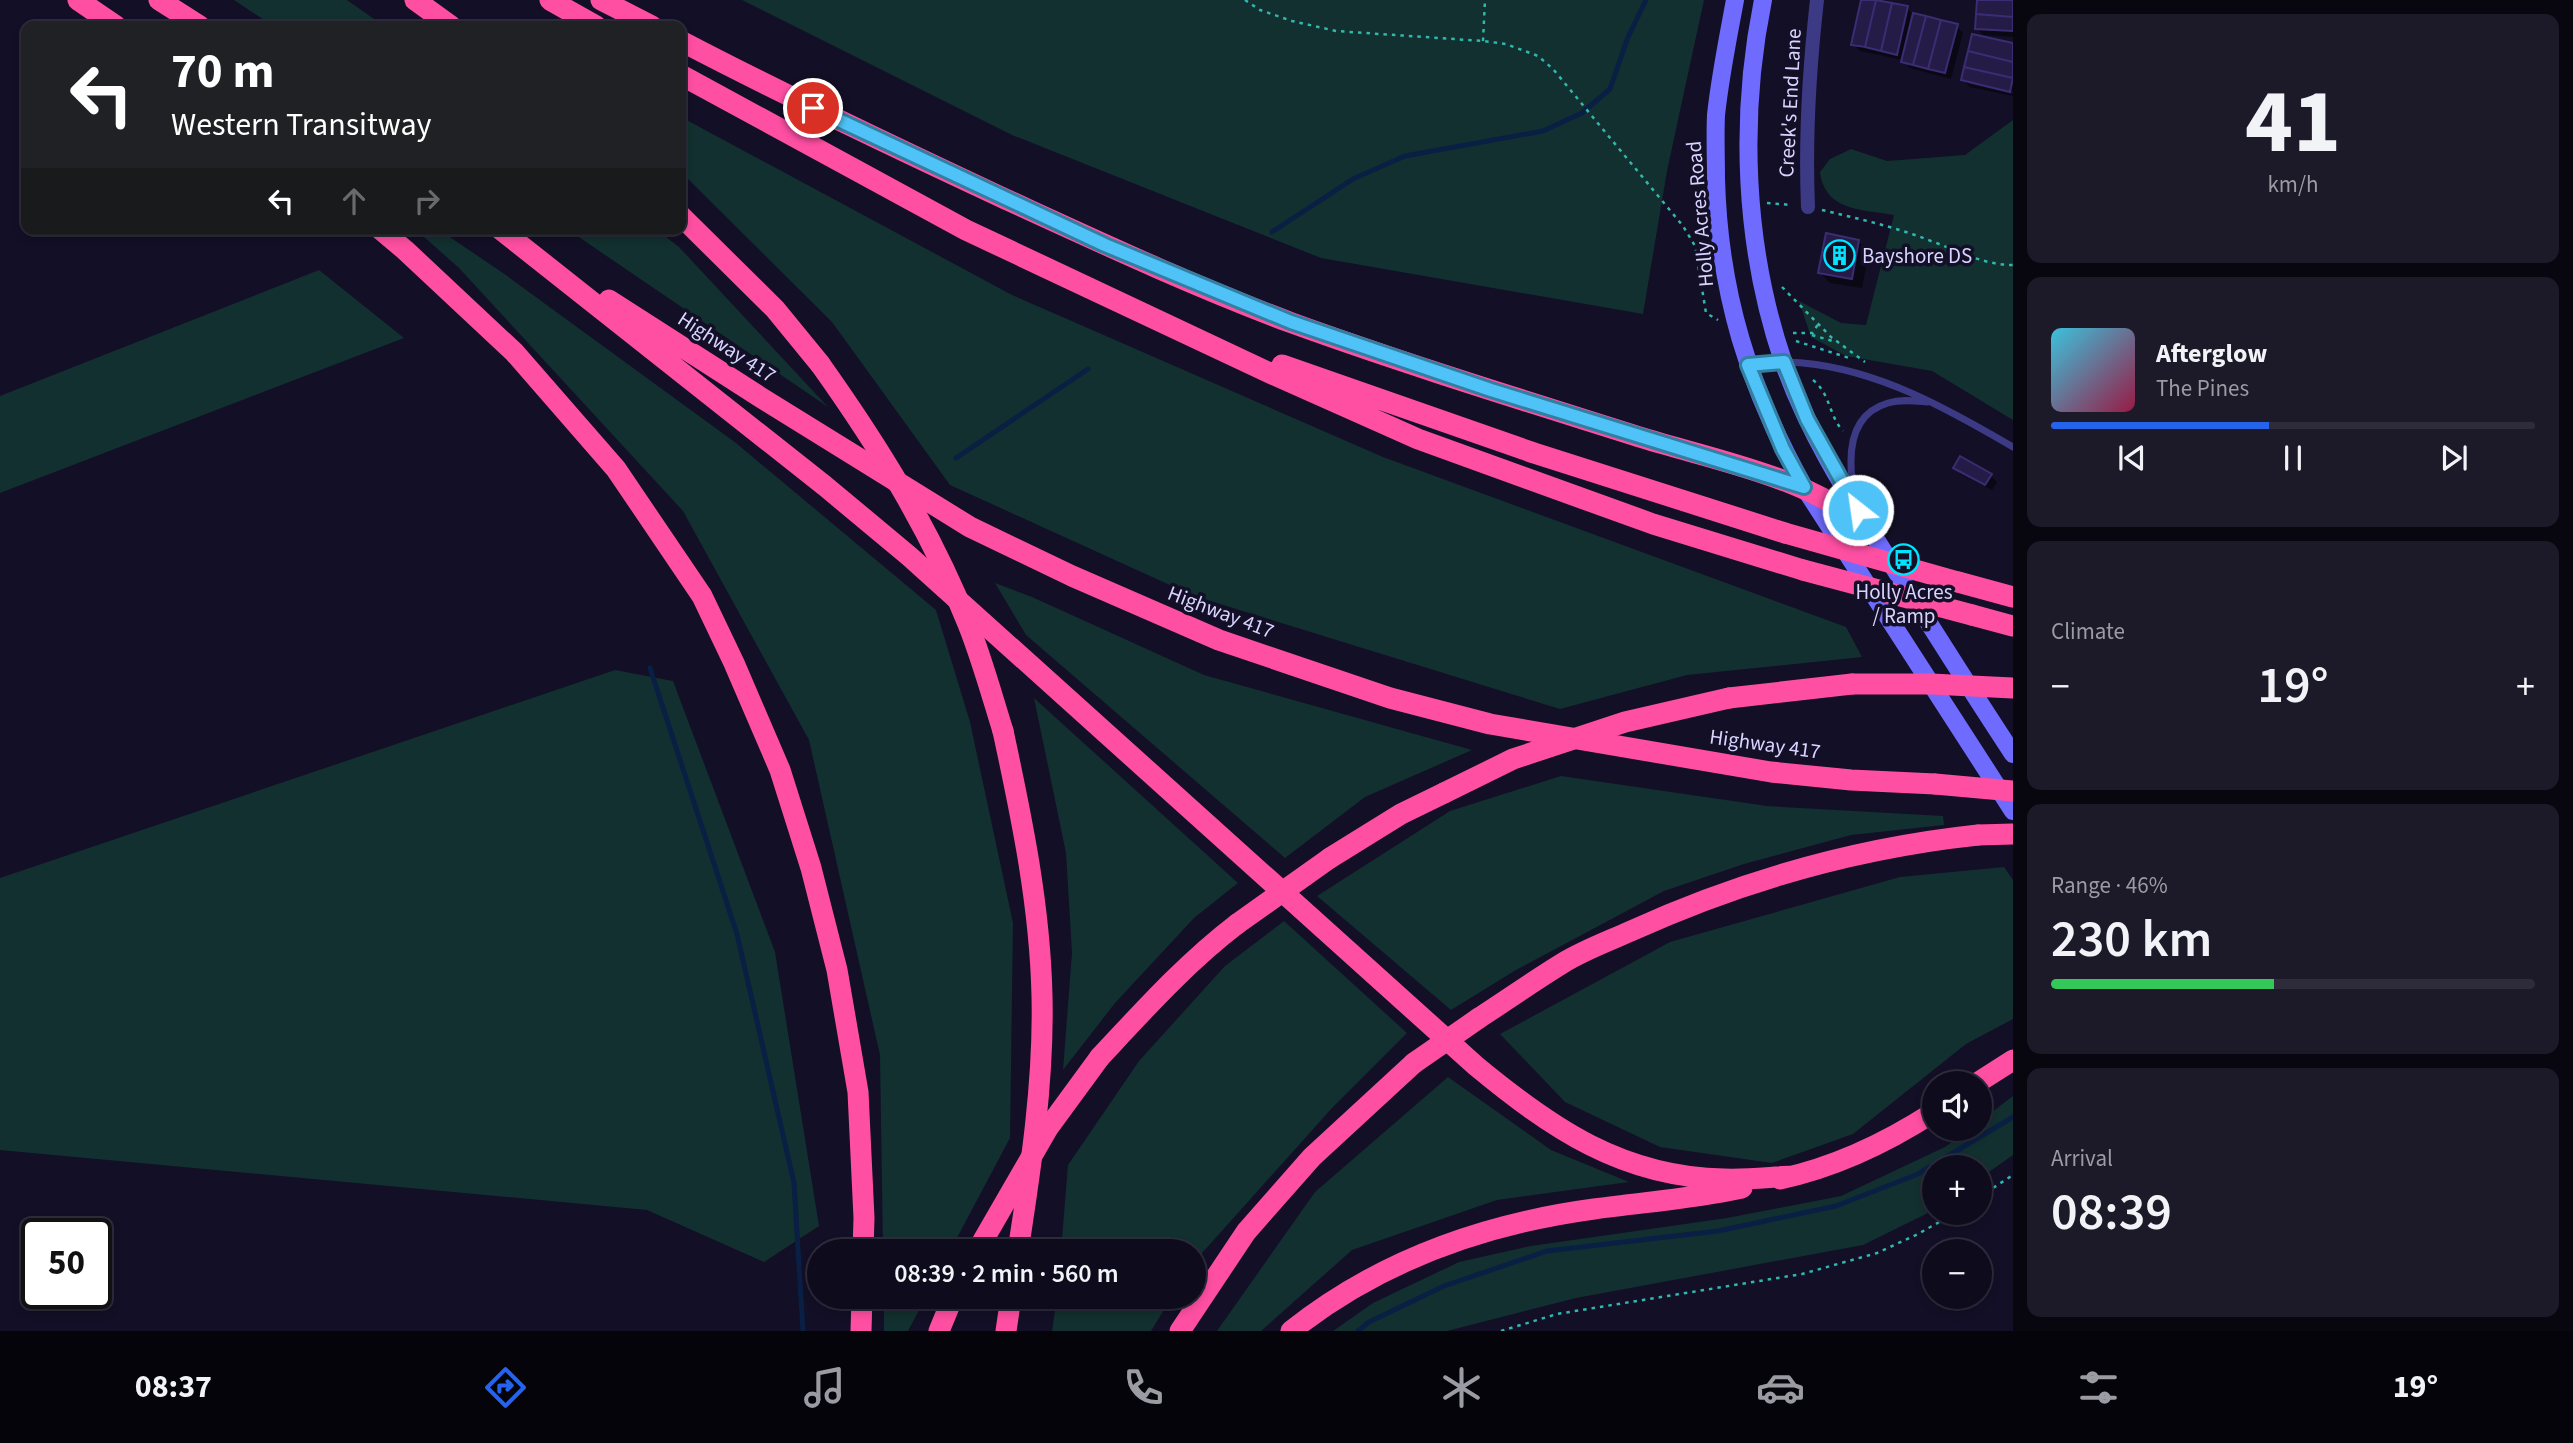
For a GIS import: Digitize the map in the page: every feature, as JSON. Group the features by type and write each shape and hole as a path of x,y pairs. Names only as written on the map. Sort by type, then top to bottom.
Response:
{"highway":[{"path":"78,0 109,21"},
{"path":"159,0 192,21"},
{"path":"415,0 444,21"},
{"path":"551,0 587,21"},
{"path":"601,0 642,21"},
{"path":"686,43 876,138 1105,245 1291,322 1491,390 1804,487 1836,504 1869,529"},
{"path":"686,78 966,230 1170,327 1418,439 1653,524 1803,570 2013,626"},
{"path":"686,221 775,309 820,364 869,433 919,519 969,625 1003,731 1024,829 1037,909 1042,997 1038,1099 1020,1239"},
{"path":"387,235 514,352 616,469 702,596 729,652 780,769 811,868 837,970 858,1092 863,1239"},
{"path":"509,235 909,556 1476,1066 1545,1120 1570,1136 1618,1158 1669,1172 1724,1179 1793,1176"},
{"name":"Highway 417","path":"510,235 741,385 970,527 1072,576 1219,640 1390,698 1490,724 1771,772 2013,791"},
{"path":"1170,327 1546,457 1785,533 2013,597"},
{"path":"984,1239 1048,1128 1100,1057 1167,985 1237,924 1330,858 1401,814 1513,759 1625,722 1729,698 1853,684 2013,688"},
{"path":"1180,1331 1246,1232 1312,1157 1414,1063 1566,961 1657,919 1723,893 1806,866 1933,840 2013,834"},
{"path":"1992,1073 2013,1060"},
{"path":"1290,1331 1334,1300 1380,1273 1420,1254 1484,1231 1514,1222 1580,1211 1713,1194 1820,1170 1865,1152 1922,1119"},
{"path":"861,1331 862,1309"},
{"path":"939,1331 948,1309"},
{"path":"1006,1331 1009,1309"}],"main road":[{"name":"Holly Acres Road","path":"1735,0 1716,116 1717,194 1722,259 1736,330 1777,438 1804,487 2013,811"},
{"path":"1763,0 1750,81 1751,205 1762,281 1784,362 1807,419 1869,529 2013,754"}],"street":[{"name":"Creek's End Lane","path":"1808,207 1807,85 1816,0"}],"lane":[{"path":"1748,365 1805,363 1858,374 1933,402 2013,447"},
{"path":"1858,510 1850,469 1850,449 1852,440 1866,417 1888,403 1933,402"}],"path":[{"path":"1245,0 1260,10 1336,31 1483,41 1521,48 1538,57 1553,69 1575,94 1682,226 1695,246 1706,313 1721,321"},
{"path":"1483,41 1485,0"},
{"path":"1766,212 1765,203 1808,207 1884,225 1989,264 2011,265"},
{"path":"1779,294 1777,281 1838,343 1868,364 1795,341 1788,326"},
{"path":"1809,334 1816,332 1818,324"},
{"path":"1791,333 1809,334 1838,343"},
{"path":"1813,380 1823,390 1836,423 1852,440"},
{"path":"1992,1189 2013,1175"},
{"path":"1501,1331 1558,1314 1802,1274 1877,1253 1934,1225"}],"green space":[{"path":"234,0 347,0 377,21 266,21"},
{"path":"742,0 1704,0 1667,171 1643,314 1321,258 1012,135"},
{"path":"686,120 1012,295 1383,457 1846,627 1862,657 1687,675 1560,709 1194,596 950,485 832,322 686,177"},
{"path":"2013,120 2013,420 1932,371 1846,356 1811,337 1799,301 1841,323 1866,325 1894,215 1847,206 1829,195 1820,172 1830,159 1851,149 1887,161 1965,155"},
{"path":"422,235 447,235 503,273 736,443 936,610 970,722 1013,923 1010,1138 956,1239 883,1239 880,1055 809,740 683,511 459,268"},
{"path":"576,235 664,235 679,247 828,407"},
{"path":"319,270 404,338 0,493 0,396"},
{"path":"995,583 1204,675 1472,750 1365,797 1285,858 1026,635"},
{"path":"615,670 673,681 775,952 819,1226 764,1262 647,1210 0,1150 0,878"},
{"path":"1034,698 1238,883 1194,918 1115,1003 1063,1070 1072,953 1066,853"},
{"path":"1561,776 1767,806 1943,816 1944,825 1851,835 1744,864 1664,891 1516,970 1451,1010 1317,896 1450,811"},
{"path":"2004,867 2013,880 2013,1019 1966,1044 1932,1071 1922,1071 1922,1079 1853,1134 1772,1163 1660,1147 1565,1102 1500,1034 1670,942 1900,877"},
{"path":"1284,921 1407,1033 1332,1108 1206,1249 1206,1239 1062,1239 1068,1165 1139,1061 1225,966"},
{"path":"1448,1077 1551,1150 1629,1182 1497,1200 1352,1250 1261,1331 1217,1331 1315,1192"},
{"path":"2013,1096 2013,1155 1992,1170 1992,1155 1928,1155 1953,1141 1992,1141 1992,1112"},
{"path":"1922,1158 1922,1216 1863,1245 1576,1298 1447,1331 1333,1331 1373,1303 1459,1262 1531,1246 1727,1218 1841,1196"},
{"path":"884,1309 920,1309 908,1331 884,1331"},
{"path":"1055,1309 1165,1309 1151,1331 1052,1331"}],"building":[{"path":"1861,0 1876,0 1865,47 1851,45"},
{"path":"1876,0 1892,3 1881,51 1865,47"},
{"path":"1977,0 2013,0 2013,17 1976,14"},
{"path":"1892,3 1908,6 1897,55 1881,51"},
{"path":"1913,13 1926,16 1913,65 1901,62"},
{"path":"1976,14 2013,17 2013,31 1975,29"},
{"path":"1926,16 1941,20 1928,69 1913,65"},
{"path":"1941,20 1958,24 1945,73 1928,69"},
{"path":"1972,34 2013,43 2013,62 1968,51"},
{"path":"1968,51 2013,62 2013,78 1964,67"},
{"path":"1964,67 2013,78 2010,92 1961,80"},
{"name":"Bayshore DS","path":"1826,233 1859,240 1852,279 1818,273"},
{"path":"1960,456 1992,474 1985,485 1953,468"}],"waterway":[{"path":"1272,232 1353,179 1405,156 1543,131 1582,113 1610,89 1628,37 1646,0"},
{"path":"956,458 1088,369"},
{"path":"650,668 737,934 794,1183 803,1331"},
{"path":"1358,1331 1369,1322 1444,1286 1547,1251 1718,1231 1836,1206 1918,1174 2013,1117"}],"place":[{"name":"Bayshore DS","path":"1839,256"},
{"name":"Holly Acres / Ramp","path":"1904,560"}],"route":[{"path":"813,108 1105,245 1291,322 1491,390 1804,487 1783,449 1748,365 1784,362 1807,419 1858,510"}]}
